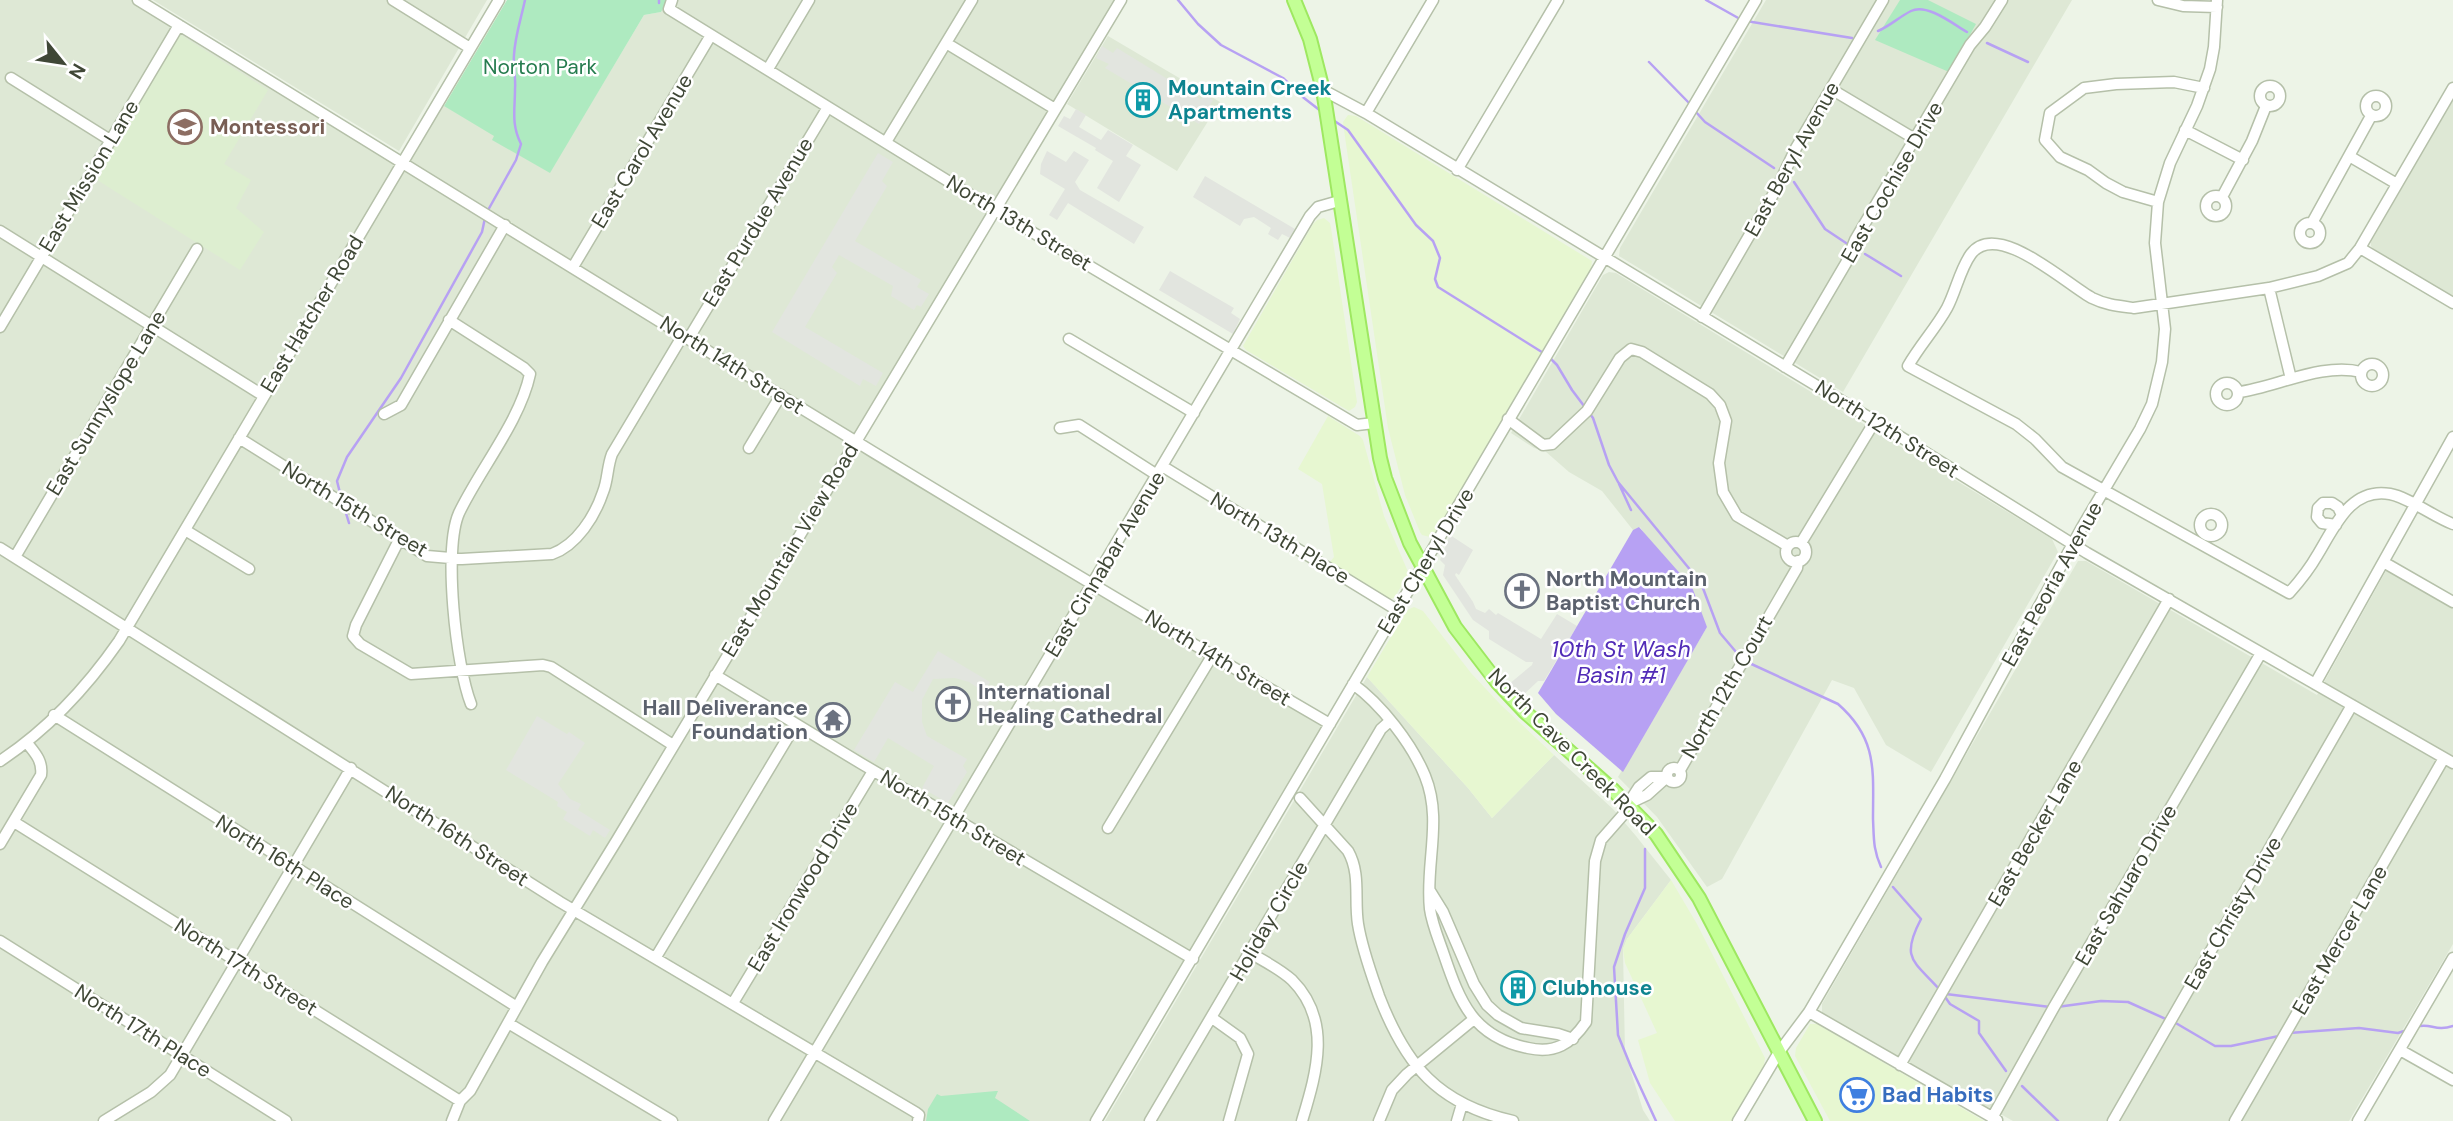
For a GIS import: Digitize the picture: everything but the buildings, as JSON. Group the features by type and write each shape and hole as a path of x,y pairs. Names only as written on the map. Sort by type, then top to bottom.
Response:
{"main road":[{"name":"North Cave Creek Road","path":"1294,0 1312,46 1324,95 1374,423 1385,478 1422,568 1455,627 1503,689 1656,834 1699,898 1815,1121"}],"street":[{"name":"North 14th Street","path":"138,0 781,396 1212,656 1330,724"},
{"path":"393,0 470,48"},
{"name":"East Hatcher Road","path":"0,761 27,743 92,678 127,629 499,0"},
{"path":"768,69 808,0"},
{"path":"886,142 972,0"},
{"name":"East Mountain View Road","path":"460,1101 470,1091 574,910 1121,0"},
{"path":"1366,113 1433,0"},
{"path":"1457,170 1558,0"},
{"name":"East Cheryl Drive","path":"1096,1121 1756,0"},
{"name":"East Beryl Avenue","path":"1702,317 1796,148 1883,0"},
{"name":"East Cochise Drive","path":"1784,367 1846,263 1855,240 1977,36 2002,0"},
{"path":"2158,0 2183,6 2217,4"},
{"name":"North 13th Street","path":"671,4 711,35 995,210 1357,425 1374,423"},
{"name":"East Peoria Avenue","path":"1738,1121 1779,1052 1809,1012 1945,779 2140,429 2156,392 2164,348 2155,243 2158,201 2169,163 2204,88 2212,58 2217,4"},
{"name":"East Mission Lane","path":"0,327 179,25"},
{"name":"East Carol Avenue","path":"573,267 711,35"},
{"path":"946,43 1055,109"},
{"path":"12,79 110,140"},
{"path":"2158,201 2123,192 2088,170 2060,157 2045,140 2050,113 2084,88 2174,82 2204,88"},
{"path":"2453,88 2360,248 2348,263 2328,273 2269,288 2134,308 2093,298 2013,248 1991,243 1982,244 1971,253 1948,306 1908,366 2016,424 2062,467 2104,491 2203,539 2289,593 2317,556 2339,520 2352,504 2371,492 2393,494 2453,524"},
{"path":"1831,89 1915,139"},
{"name":"North 12th Street","path":"1324,95 1366,113 1875,421 2073,545 2448,761"},
{"path":"2222,197 2243,160 2266,106"},
{"name":"East Purdue Avenue","path":"561,551 576,539 593,512 603,492 606,468 612,454 828,107"},
{"path":"2312,223 2371,116"},
{"path":"2185,130 2243,160"},
{"path":"2349,156 2397,184"},
{"name":"East Cinnabar Avenue","path":"774,1121 1314,210 1339,201"},
{"path":"384,414 401,405 505,225"},
{"path":"0,231 264,396"},
{"path":"2360,248 2453,303"},
{"name":"East Sunnyslope Lane","path":"15,557 197,249"},
{"path":"2269,288 2291,379"},
{"path":"449,320 530,374 528,385 508,427 460,513 453,533 452,558 462,671 471,704"},
{"path":"1069,339 1194,414"},
{"path":"1508,419 1544,445 1552,444 1587,411 1620,358 1631,349 1642,352 1710,394 1720,405 1726,421 1719,463 1723,492 1738,516 1788,546"},
{"path":"2239,392 2326,371 2361,372"},
{"path":"749,448 781,396"},
{"path":"1801,543 1875,421"},
{"name":"North 13th Place","path":"1060,428 1079,425 1397,610"},
{"path":"2315,684 2453,437"},
{"name":"North 15th Street","path":"239,438 427,556 452,558 542,555 561,551"},
{"path":"185,530 248,569"},
{"path":"399,540 356,625 353,636 360,644 411,674 542,665 551,667 673,745"},
{"path":"1792,542 1801,543 1806,551 1804,558 1792,561 1787,556 1788,546 1792,542"},
{"name":"North 16th Street","path":"0,548 574,910 815,1052 919,1118"},
{"name":"North 12th Court","path":"1629,806 1639,788 1651,777 1667,778 1674,782 1679,780 1682,775 1680,770 1798,561"},
{"path":"2385,563 2453,602"},
{"name":"East Becker Lane","path":"1900,1065 2169,599"},
{"name":"East Sahuaro Drive","path":"1995,1119 2068,984 2261,653"},
{"path":"1108,828 1212,656"},
{"name":"North 15th Street","path":"715,675 1193,960"},
{"path":"1353,684 1366,693 1407,742 1426,776 1434,809 1430,908 1438,938 1465,1008 1474,1019 1497,1037 1518,1046 1548,1050 1564,1046 1586,1022 1597,854 1601,840 1629,806"},
{"name":"East Christy Drive","path":"2113,1121 2352,705"},
{"name":"North 16th Place","path":"54,715 517,1007"},
{"name":"Holiday Circle","path":"1150,1121 1381,729 1390,721"},
{"path":"656,957 796,724"},
{"path":"0,844 41,775 42,767 38,757 27,743"},
{"name":"East Mercer Lane","path":"2235,1121 2448,761"},
{"path":"104,1121 162,1085 182,1056 351,768"},
{"name":"East Ironwood Drive","path":"733,1003 873,771"},
{"path":"1300,798 1353,859 1357,875 1356,915 1366,959 1399,1042 1440,1090 1462,1104 1513,1121"},
{"name":"North 17th Street","path":"14,822 460,1101"},
{"path":"1430,890 1443,912 1474,984 1487,1005 1498,1015 1521,1028 1573,1039"},
{"name":"North 17th Place","path":"0,941 286,1121"},
{"path":"1250,953 1290,978 1302,993 1313,1015 1319,1046 1318,1063 1302,1121"},
{"path":"2358,1121 2453,958"},
{"path":"1809,1012 1995,1119"},
{"path":"1212,1018 1240,1038 1248,1054 1229,1121"},
{"path":"1379,1121 1392,1090 1474,1019"},
{"path":"508,1023 672,1121"},
{"path":"2400,1050 2453,1080"},
{"path":"453,1121 460,1101"},
{"path":"1457,1121 1462,1104"}],"shaded area":[{"path":"0,0 138,0 402,162 438,102 495,136 493,140 550,172 644,15 661,12 664,6 669,8 672,0 1121,0 856,441 1330,724 1096,1121 0,1121"},
{"path":"153,0 487,0 399,151"},
{"path":"1766,0 2072,0 1843,392 1619,256 1620,248"},
{"name":"Montessori","path":"179,34 268,90 224,164 251,180 236,208 264,232 240,270 94,178"},
{"path":"1108,36 1220,102 1177,171 1067,104"},
{"path":"1102,46 1113,53 1117,48 1200,99 1207,96 1213,100 1199,124 1105,68 1109,64 1096,58"},
{"path":"2453,100 2453,296 2375,251 2371,242"},
{"path":"1076,109 1086,115 1079,127 1101,140 1108,130 1133,145 1126,156 1141,165 1119,202 1097,188 1113,161 1058,126 1064,116 1070,119"},
{"path":"1348,115 1356,116 1592,261 1591,269 1434,535 1430,537 1420,532 1405,495 1388,428 1343,122"},
{"path":"1047,151 1066,162 1074,151 1089,160 1075,182 1080,190 1144,227 1134,244 1068,203 1057,220 1049,215 1065,189 1040,174"},
{"path":"878,153 893,162 882,181 887,186 855,241 921,280 917,287 929,294 921,307 917,305 914,310 891,296 893,286 839,255 832,267 837,273 805,327 883,373 876,386 863,379 860,386 772,332"},
{"path":"1205,176 1295,229 1290,238 1282,234 1278,240 1268,234 1271,228 1254,217 1244,219 1240,226 1193,197"},
{"path":"1324,218 1331,228 1357,402 1349,411 1243,346 1313,224"},
{"path":"1170,271 1234,308 1231,313 1240,319 1233,334 1159,290"},
{"path":"1616,273 2052,539 2058,552 1931,772 1886,745 1854,688 1832,680 1722,879 1707,887 1657,817 1618,777 1707,627 1640,527 1633,530 1602,491 1569,472 1545,451 1534,448 1511,433 1603,275"},
{"path":"1328,416 1363,440 1384,516 1409,574 1394,598 1390,599 1330,562 1334,557 1322,484 1298,469"},
{"path":"1450,535 1473,550 1459,575 1455,575 1476,609 1485,613 1489,609 1496,615 1498,613 1541,639 1557,614 1577,626 1544,681 1538,681 1516,702 1503,689 1533,662 1526,662 1489,639 1489,631 1473,620 1443,575 1445,565 1440,560"},
{"path":"2078,561 2086,561 2317,695 2387,569 2453,608 2453,944 2349,1121 2013,1121 1822,1014 1822,1004"},
{"path":"1414,607 1423,611 1471,673 1500,704 1554,755 1492,818 1367,677 1407,610"},
{"path":"938,651 990,682 983,695 989,701 986,713 978,712 978,688 955,678 933,679 922,700 922,722 927,736 967,759 963,766 967,772 948,803 922,788 934,766 888,738 874,762 854,750 895,682 913,692"},
{"path":"1367,677 1492,818 1554,755 1613,809 1671,880 1627,939 1623,949 1625,1053 1643,1110 1650,1121 1105,1121"},
{"path":"537,716 585,743 558,784 570,799 581,804 578,810 610,830 605,838 593,830 590,836 563,819 567,812 557,806 558,802 506,770"},
{"path":"1671,880 1697,924 1765,1058 1764,1065 1732,1121 1675,1121 1650,1083 1638,1040 1657,1033 1625,963 1623,949 1627,939"},
{"path":"1810,1024 1817,1024 1984,1121 1830,1121 1795,1056 1796,1048"}],"green space":[{"name":"Norton Park","path":"507,0 668,0 661,12 644,15 550,173 492,140 494,136 444,106"},
{"path":"1900,0 1928,0 1976,24 1949,72 1875,40"},
{"path":"998,1091 995,1098 1030,1121 926,1121 928,1109 937,1094 941,1096"}],"water":[{"name":"10th St Wash Basin #1","path":"1639,527 1692,587 1707,627 1623,772 1556,714 1538,693 1633,530"}],"waterway":[{"path":"487,212 516,160 521,144 515,123 514,59 525,0"},
{"path":"1178,0 1198,24 1221,45 1283,78 1322,112"},
{"path":"1706,0 1740,19"},
{"path":"1878,31 1917,9 1932,12 1967,32"},
{"path":"1746,21 1852,38"},
{"path":"1987,43 2028,62"},
{"path":"1649,62 1691,105"},
{"path":"1695,111 1705,122 1774,168"},
{"path":"1333,120 1348,130 1416,225 1433,241 1440,258 1435,279 1438,287 1545,354"},
{"path":"1794,182 1825,229 1846,243"},
{"path":"341,497 337,481 347,457 401,378 482,232 485,218"},
{"path":"1865,254 1901,276"},
{"path":"1550,358 1593,418 1609,465 1618,482 1701,583 1720,633 1742,659"},
{"path":"1619,484 1631,510"},
{"path":"345,510 349,523"},
{"path":"1747,662 1838,704 1860,730 1870,757 1874,844 1881,867"},
{"path":"1645,849 1645,888 1614,967 1618,1035 1656,1121"},
{"path":"1893,887 1921,919 1911,943 1911,951 1917,965 1939,989"},
{"path":"1943,994 1950,1004 1979,1021 1979,1033 2006,1071"},
{"path":"1946,994 2050,1007"},
{"path":"2057,1007 2101,1001 2128,1002 2168,1020"},
{"path":"2174,1022 2215,1046 2231,1046 2279,1036"},
{"path":"2416,1027 2453,1026"},
{"path":"2289,1033 2359,1028 2398,1033 2407,1030"},
{"path":"2022,1086 2058,1121"}],"place":[{"name":"Mountain Creek Apartments","path":"1143,100"},
{"name":"Montessori","path":"185,127"},
{"name":"North Mountain Baptist Church","path":"1522,591"},
{"name":"International Healing Cathedral","path":"953,704"},
{"name":"Hall Deliverance Foundation","path":"833,720"},
{"name":"Clubhouse","path":"1518,988"},
{"name":"Bad Habits","path":"1857,1095"}]}
